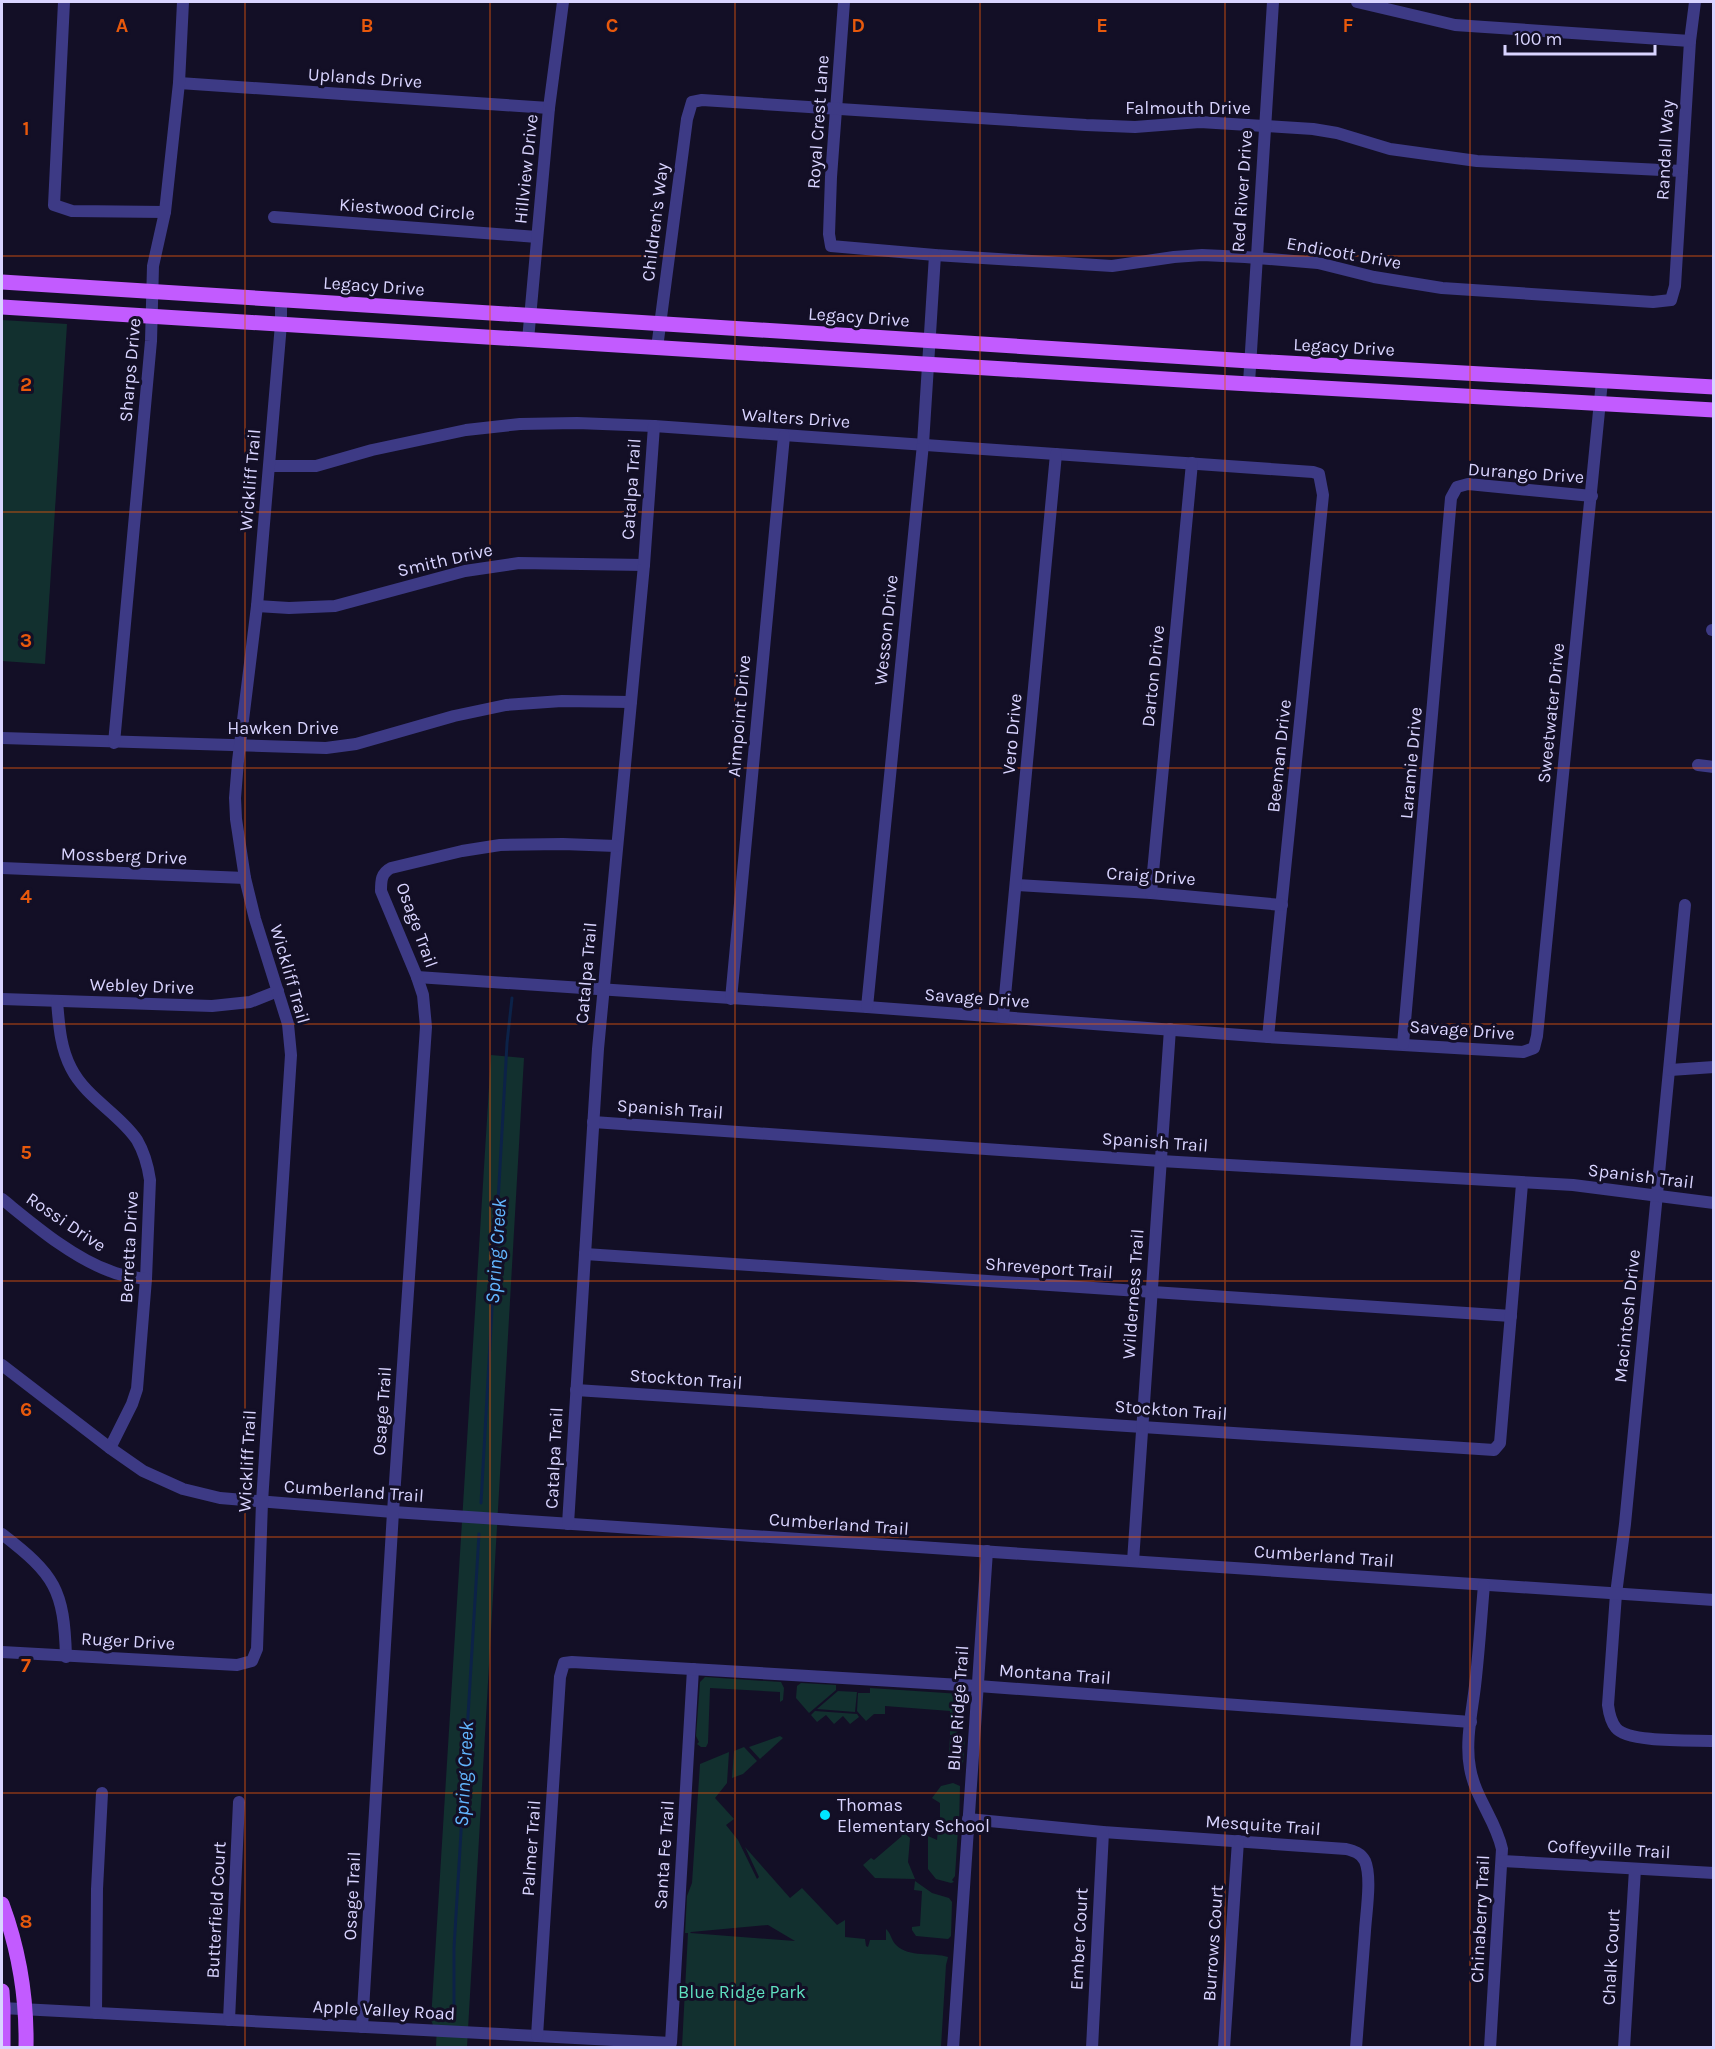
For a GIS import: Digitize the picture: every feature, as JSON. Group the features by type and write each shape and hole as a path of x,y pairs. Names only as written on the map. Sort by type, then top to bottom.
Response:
{"main road":[{"name":"Legacy Drive","path":"2,282 1250,361 1713,387"},
{"path":"2,307 1249,384 1713,410"},
{"path":"2,1904 15,1943 25,2010 26,2048"},
{"path":"2,1991 3,2048"}],"street":[{"path":"64,2 54,205 72,211 165,212"},
{"name":"Sharps Drive","path":"114,743 154,292 153,266 165,212 179,83 183,2"},
{"name":"Hillview Drive","path":"528,340 549,108 563,2"},
{"name":"Royal Crest Lane","path":"831,246 829,234 831,177 844,2"},
{"name":"Red River Drive","path":"1249,384 1273,2"},
{"path":"1357,2 1455,25 1690,41"},
{"name":"Randall Way","path":"1671,300 1675,286 1690,41 1695,2"},
{"name":"Uplands Drive","path":"179,83 549,108"},
{"name":"Falmouth Drive","path":"692,102 702,100 1135,127 1200,122 1313,129 1337,133 1389,149 1477,161 1682,171"},
{"name":"Children's Way","path":"657,348 687,119 692,102"},
{"name":"Kiestwood Circle","path":"274,217 537,237"},
{"name":"Endicott Drive","path":"831,246 1112,266 1202,255 1256,258 1318,263 1374,277 1442,288 1653,302 1671,300"},
{"name":"Wesson Drive","path":"867,1007 923,444 935,255"},
{"name":"Wickliff Trail","path":"252,1661 257,1649 262,1502 291,1055 288,1024 245,879 235,798 270,466 281,324 280,300"},
{"name":"Sweetwater Drive","path":"1534,1048 1602,381"},
{"name":"Walters Drive","path":"270,466 316,466 420,438 498,426 577,423 654,426 1192,463 1313,472 1319,474 1321,478"},
{"name":"Catalpa Trail","path":"568,1524 602,990 644,565 654,426"},
{"name":"Aimpoint Drive","path":"731,999 784,436"},
{"name":"Vero Drive","path":"1003,1017 1056,454"},
{"name":"Darton Drive","path":"1150,893 1192,463"},
{"name":"Beeman Drive","path":"1268,1037 1323,495 1321,478"},
{"name":"Durango Drive","path":"1457,487 1468,484 1592,496"},
{"name":"Laramie Drive","path":"1403,1044 1451,498 1457,487"},
{"name":"Smith Drive","path":"257,606 289,608 335,606 465,571 499,566 560,563 644,565"},
{"name":"Hawken Drive","path":"2,738 240,747 340,747 454,716 506,705 562,701 631,702"},
{"path":"1698,765 1713,767"},
{"name":"Osage Trail","path":"362,2027 393,1512 426,1027 423,995 381,891 382,877 385,871 391,868 481,847 520,844 616,846"},
{"name":"Mossberg Drive","path":"2,868 245,879"},
{"name":"Craig Drive","path":"1017,885 1150,893 1282,905"},
{"name":"Macintosh Drive","path":"1685,905 1616,1594 1608,1705 1610,1718 1616,1728 1635,1737 1713,1741"},
{"name":"Savage Drive","path":"417,977 1268,1037 1523,1052 1534,1048"},
{"name":"Webley Drive","path":"2,999 213,1006 250,1002 278,991"},
{"name":"Berretta Drive","path":"57,1000 63,1049 72,1071 102,1106 136,1140 147,1164 151,1195 137,1389 110,1448"},
{"name":"Wilderness Trail","path":"1133,1561 1170,1029"},
{"path":"1670,1071 1713,1066"},
{"name":"Spanish Trail","path":"593,1122 1161,1161 1522,1184 1572,1185 1713,1203"},
{"name":"Stockton Trail","path":"576,1390 1497,1449 1500,1443 1522,1184"},
{"name":"Rossi Drive","path":"2,1199 32,1224 80,1257 110,1271 146,1280"},
{"name":"Shreveport Trail","path":"585,1254 1511,1316"},
{"name":"Cumberland Trail","path":"2,1365 143,1471 183,1490 220,1498 568,1524 1713,1600"},
{"path":"2,1534 28,1554 50,1578 62,1606 66,1657"},
{"name":"Blue Ridge Trail","path":"953,2048 987,1551"},
{"name":"Chinaberry Trail","path":"1484,1585 1469,1764 1478,1797 1499,1835 1502,1861 1490,2048"},
{"name":"Ruger Drive","path":"2,1652 237,1665 252,1661"},
{"name":"Montana Trail","path":"564,1663 978,1686 1471,1722"},
{"name":"Palmer Trail","path":"537,2036 560,1677 564,1663"},
{"name":"Santa Fe Trail","path":"671,2043 693,1669"},
{"path":"96,2013 97,1889 102,1793"},
{"name":"Butterfield Court","path":"229,2020 239,1802"},
{"name":"Mesquite Trail","path":"969,1819 1103,1832 1346,1849 1361,1855 1366,1863 1367,1897 1356,2048"},
{"name":"Ember Court","path":"1092,2048 1103,1832"},
{"name":"Burrows Court","path":"1224,2048 1238,1841"},
{"name":"Coffeyville Trail","path":"1502,1861 1713,1873"},
{"name":"Chalk Court","path":"1624,2048 1635,1869"},
{"name":"Apple Valley Road","path":"2,2008 671,2043"}],"green space":[{"path":"2,320 67,324 45,664 2,661"},
{"path":"491,1055 524,1058 467,2047 436,2047 437,2025 433,2025 431,2020"},
{"path":"705,1677 781,1682 784,1688 783,1700 780,1702 780,1692 710,1688 708,1743 706,1747 701,1747 697,1744 699,1742 696,1736 700,1682"},
{"path":"801,1683 836,1685 836,1690 809,1713 796,1698 797,1686"},
{"path":"870,1688 961,1694 958,1731 950,1735 950,1711 885,1706 885,1714 874,1714 866,1721 857,1711 858,1693 870,1693"},
{"path":"838,1691 857,1692 855,1712 817,1709"},
{"path":"815,1711 857,1714 859,1717 850,1724 843,1716 834,1724 826,1715 817,1722 811,1715"},
{"path":"780,1736 783,1738 760,1759 749,1747"},
{"path":"950,1737 965,1737 963,1764 958,1769 948,1771"},
{"path":"744,1747 757,1761 743,1774 732,1778 734,1751"},
{"name":"Blue Ridge Park","path":"729,1752 727,1783 715,1798 734,1819 726,1825 738,1840 757,1879 759,1877 745,1847 790,1898 802,1888 837,1925 845,1920 845,1937 865,1939 868,1947 870,1940 886,1940 886,1929 894,1943 901,1949 948,1957 941,2047 682,2047 688,1933 685,1933 687,1896 692,1883 700,1764","holes":["768,1925 795,1941 690,1933"]},
{"path":"953,1783 960,1786 959,1827 940,1826 940,1803 932,1798 941,1786"},
{"path":"893,1823 910,1838 908,1862 915,1879 875,1878 863,1865 871,1858 874,1860 902,1836"},
{"path":"938,1829 958,1829 955,1876 952,1880 954,1882 951,1883 936,1879 928,1869 928,1836 937,1840"},
{"path":"915,1881 932,1893 949,1898 952,1902 951,1936 948,1939 916,1936 912,1930 912,1927 920,1926 922,1891 914,1890"}],"waterway":[{"name":"Spring Creek","path":"481,1503 507,1043 512,998"},
{"name":"Spring Creek","path":"454,2014 454,1948 479,1534"}],"place":[{"name":"Thomas Elementary School","path":"825,1815"}]}
